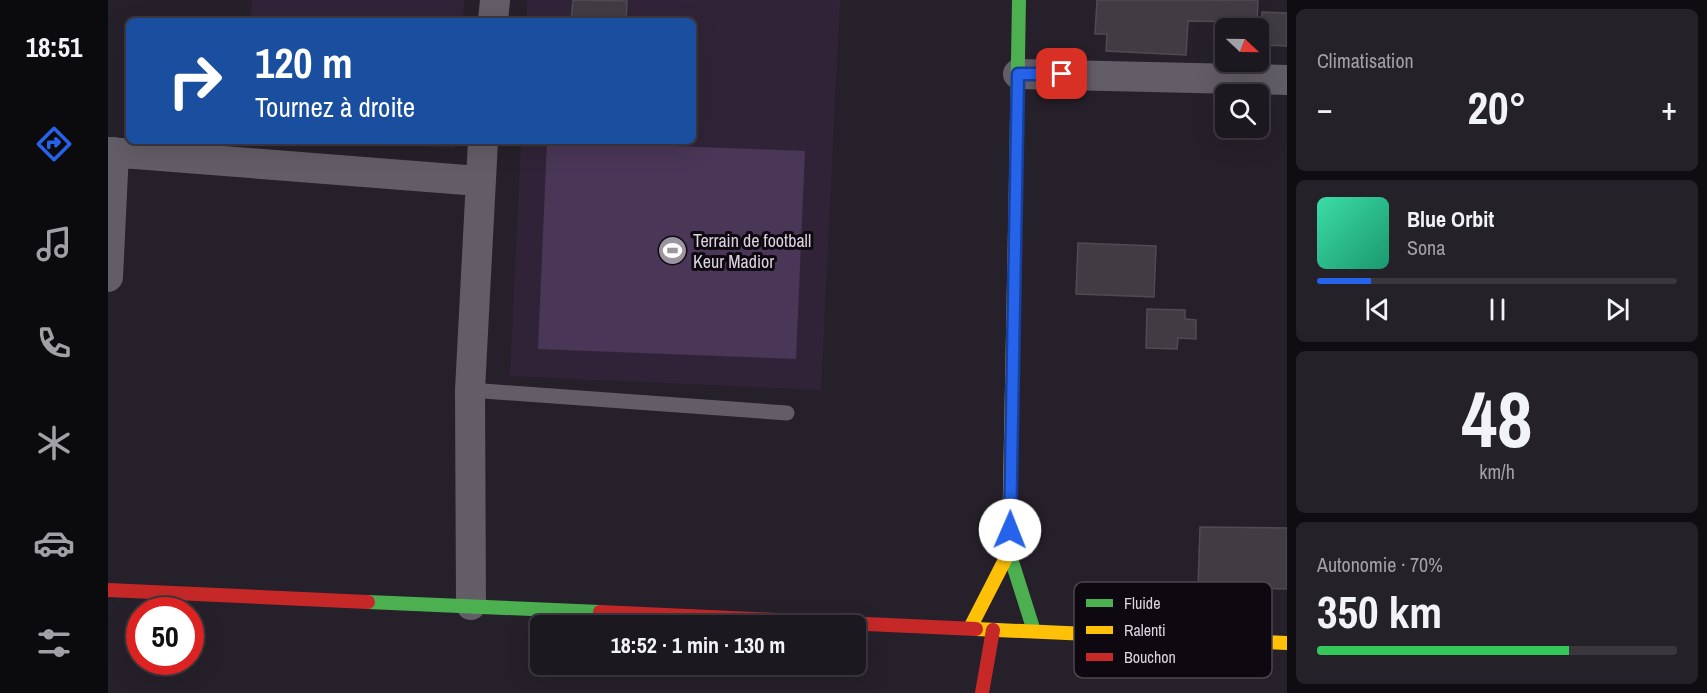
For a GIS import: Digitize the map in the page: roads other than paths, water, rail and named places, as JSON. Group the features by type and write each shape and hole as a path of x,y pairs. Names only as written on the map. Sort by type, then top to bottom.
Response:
{"main road":[{"path":"1019,0 1010,552 1034,631"},
{"path":"970,628 1010,552"},
{"path":"108,590 1074,633"},
{"path":"982,693 993,630"},
{"path":"1272,642 1287,643"}],"street":[{"path":"493,18 495,0"},
{"path":"1018,74 1287,80"},
{"path":"471,605 470,390 483,144"},
{"path":"108,277 111,152 479,181"}],"lane":[{"path":"470,390 788,412"}],"place":[{"name":"Terrain de football Keur Madior","path":"672,250"}]}
